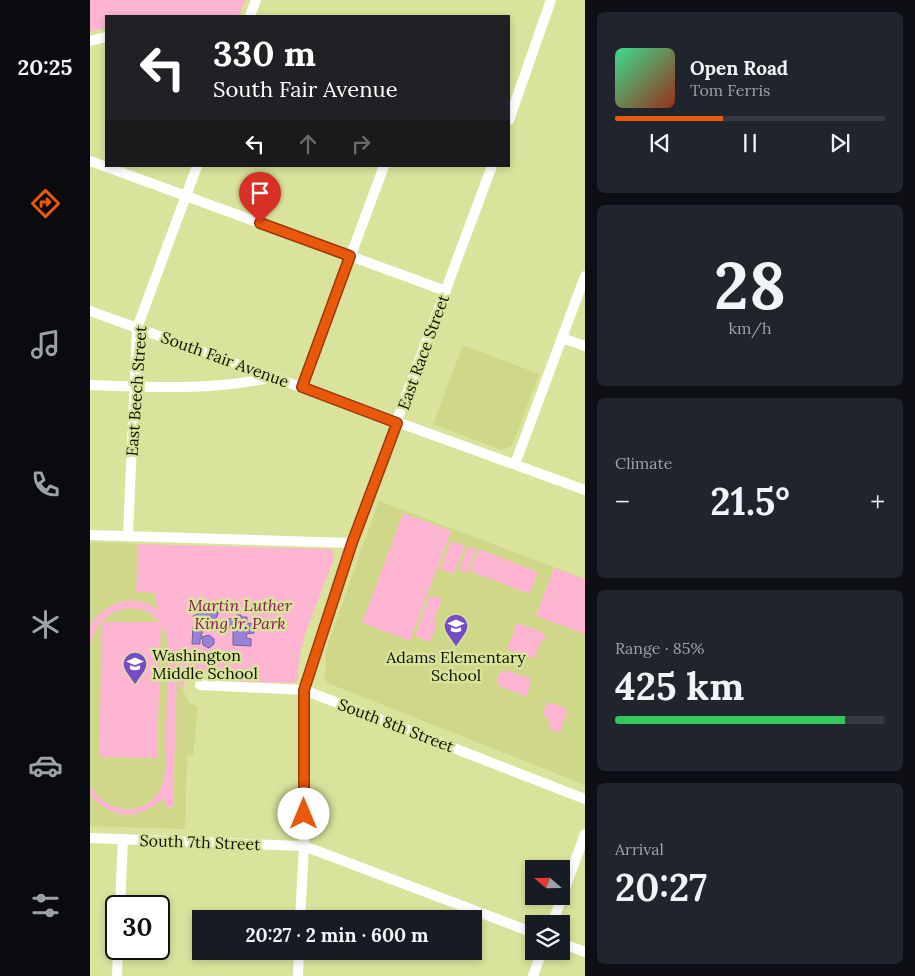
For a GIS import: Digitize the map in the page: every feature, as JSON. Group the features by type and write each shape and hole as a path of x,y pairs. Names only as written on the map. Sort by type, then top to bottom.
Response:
{"street":[{"path":"250,15 256,0"},
{"path":"510,117 551,0"},
{"path":"90,41 105,37"},
{"path":"90,161 105,166"},
{"path":"107,167 446,291"},
{"name":"East Beech Street","path":"128,535 138,328 197,167"},
{"path":"302,387 384,167"},
{"name":"East Race Street","path":"300,910 304,846 304,690 352,543 492,167"},
{"path":"515,464 585,276"},
{"name":"South Fair Avenue","path":"90,311 585,490"},
{"path":"562,338 585,346"},
{"path":"90,385 218,387 274,377"},
{"path":"90,535 352,543"},
{"name":"South 8th Street","path":"200,685 304,690 585,799"},
{"path":"555,915 585,834"},
{"name":"South 7th Street","path":"90,838 304,846 525,930"},
{"path":"120,895 123,839"},
{"path":"570,946 585,952"},
{"path":"117,976 118,960"},
{"path":"298,976 299,960"},
{"path":"533,976 539,960"}],"shaded area":[{"path":"463,345 539,374 512,446 501,450 433,424"},
{"name":"Adams Elementary School","path":"379,501 585,579 585,785 325,682 326,653 329,641"},
{"name":"Washington Middle School","path":"90,542 138,544 136,591 156,593 170,621 177,677 188,701 198,708 193,756 187,755 185,829 90,826"},
{"path":"207,610 219,611 215,621 201,634 202,637 209,635 214,639 214,644 209,648 203,645 202,638 200,639 200,644 192,644 193,627 198,629 200,625 193,616"},
{"path":"237,615 247,617 247,623 254,624 254,633 246,634 247,638 251,639 251,646 233,645 233,630 227,624 229,619 237,617"}],"green space":[{"path":"90,0 245,0 239,15 105,15 105,28 90,32"},
{"path":"403,513 451,531 410,641 362,623"},
{"path":"451,541 465,546 454,574 440,569"},
{"name":"Martin Luther King Jr. Park","path":"138,544 331,549 335,556 305,634 299,660 298,680 293,683 228,681 216,679 204,671 195,670 186,679 183,689 177,678 173,807 165,807 164,798 136,814 119,814 101,805 91,797 90,785 97,795 115,807 137,808 147,804 155,797 162,786 165,770 168,644 161,625 157,758 99,757 102,622 92,638 90,650 90,626 94,619 105,609 118,602 133,600 147,603 160,610 156,604 155,593 136,592","holes":["127,608 149,613 159,622 102,622 116,612"]},
{"path":"468,547 476,550 467,573 459,570"},
{"path":"479,549 538,572 529,594 470,571"},
{"path":"554,568 585,579 585,634 536,616"},
{"path":"430,595 442,599 434,621 437,623 430,642 415,636"},
{"path":"517,623 542,632 546,638 541,641 534,659 507,649"},
{"path":"506,670 531,679 527,697 499,686 498,676"},
{"path":"547,702 566,708 567,711 560,733 549,729 549,720 543,714"}],"place":[{"name":"Adams Elementary School","path":"456,647"},
{"name":"Washington Middle School","path":"135,685"}],"route":[{"path":"260,223 350,256 302,387 397,423 352,543 304,690 304,814"}]}
